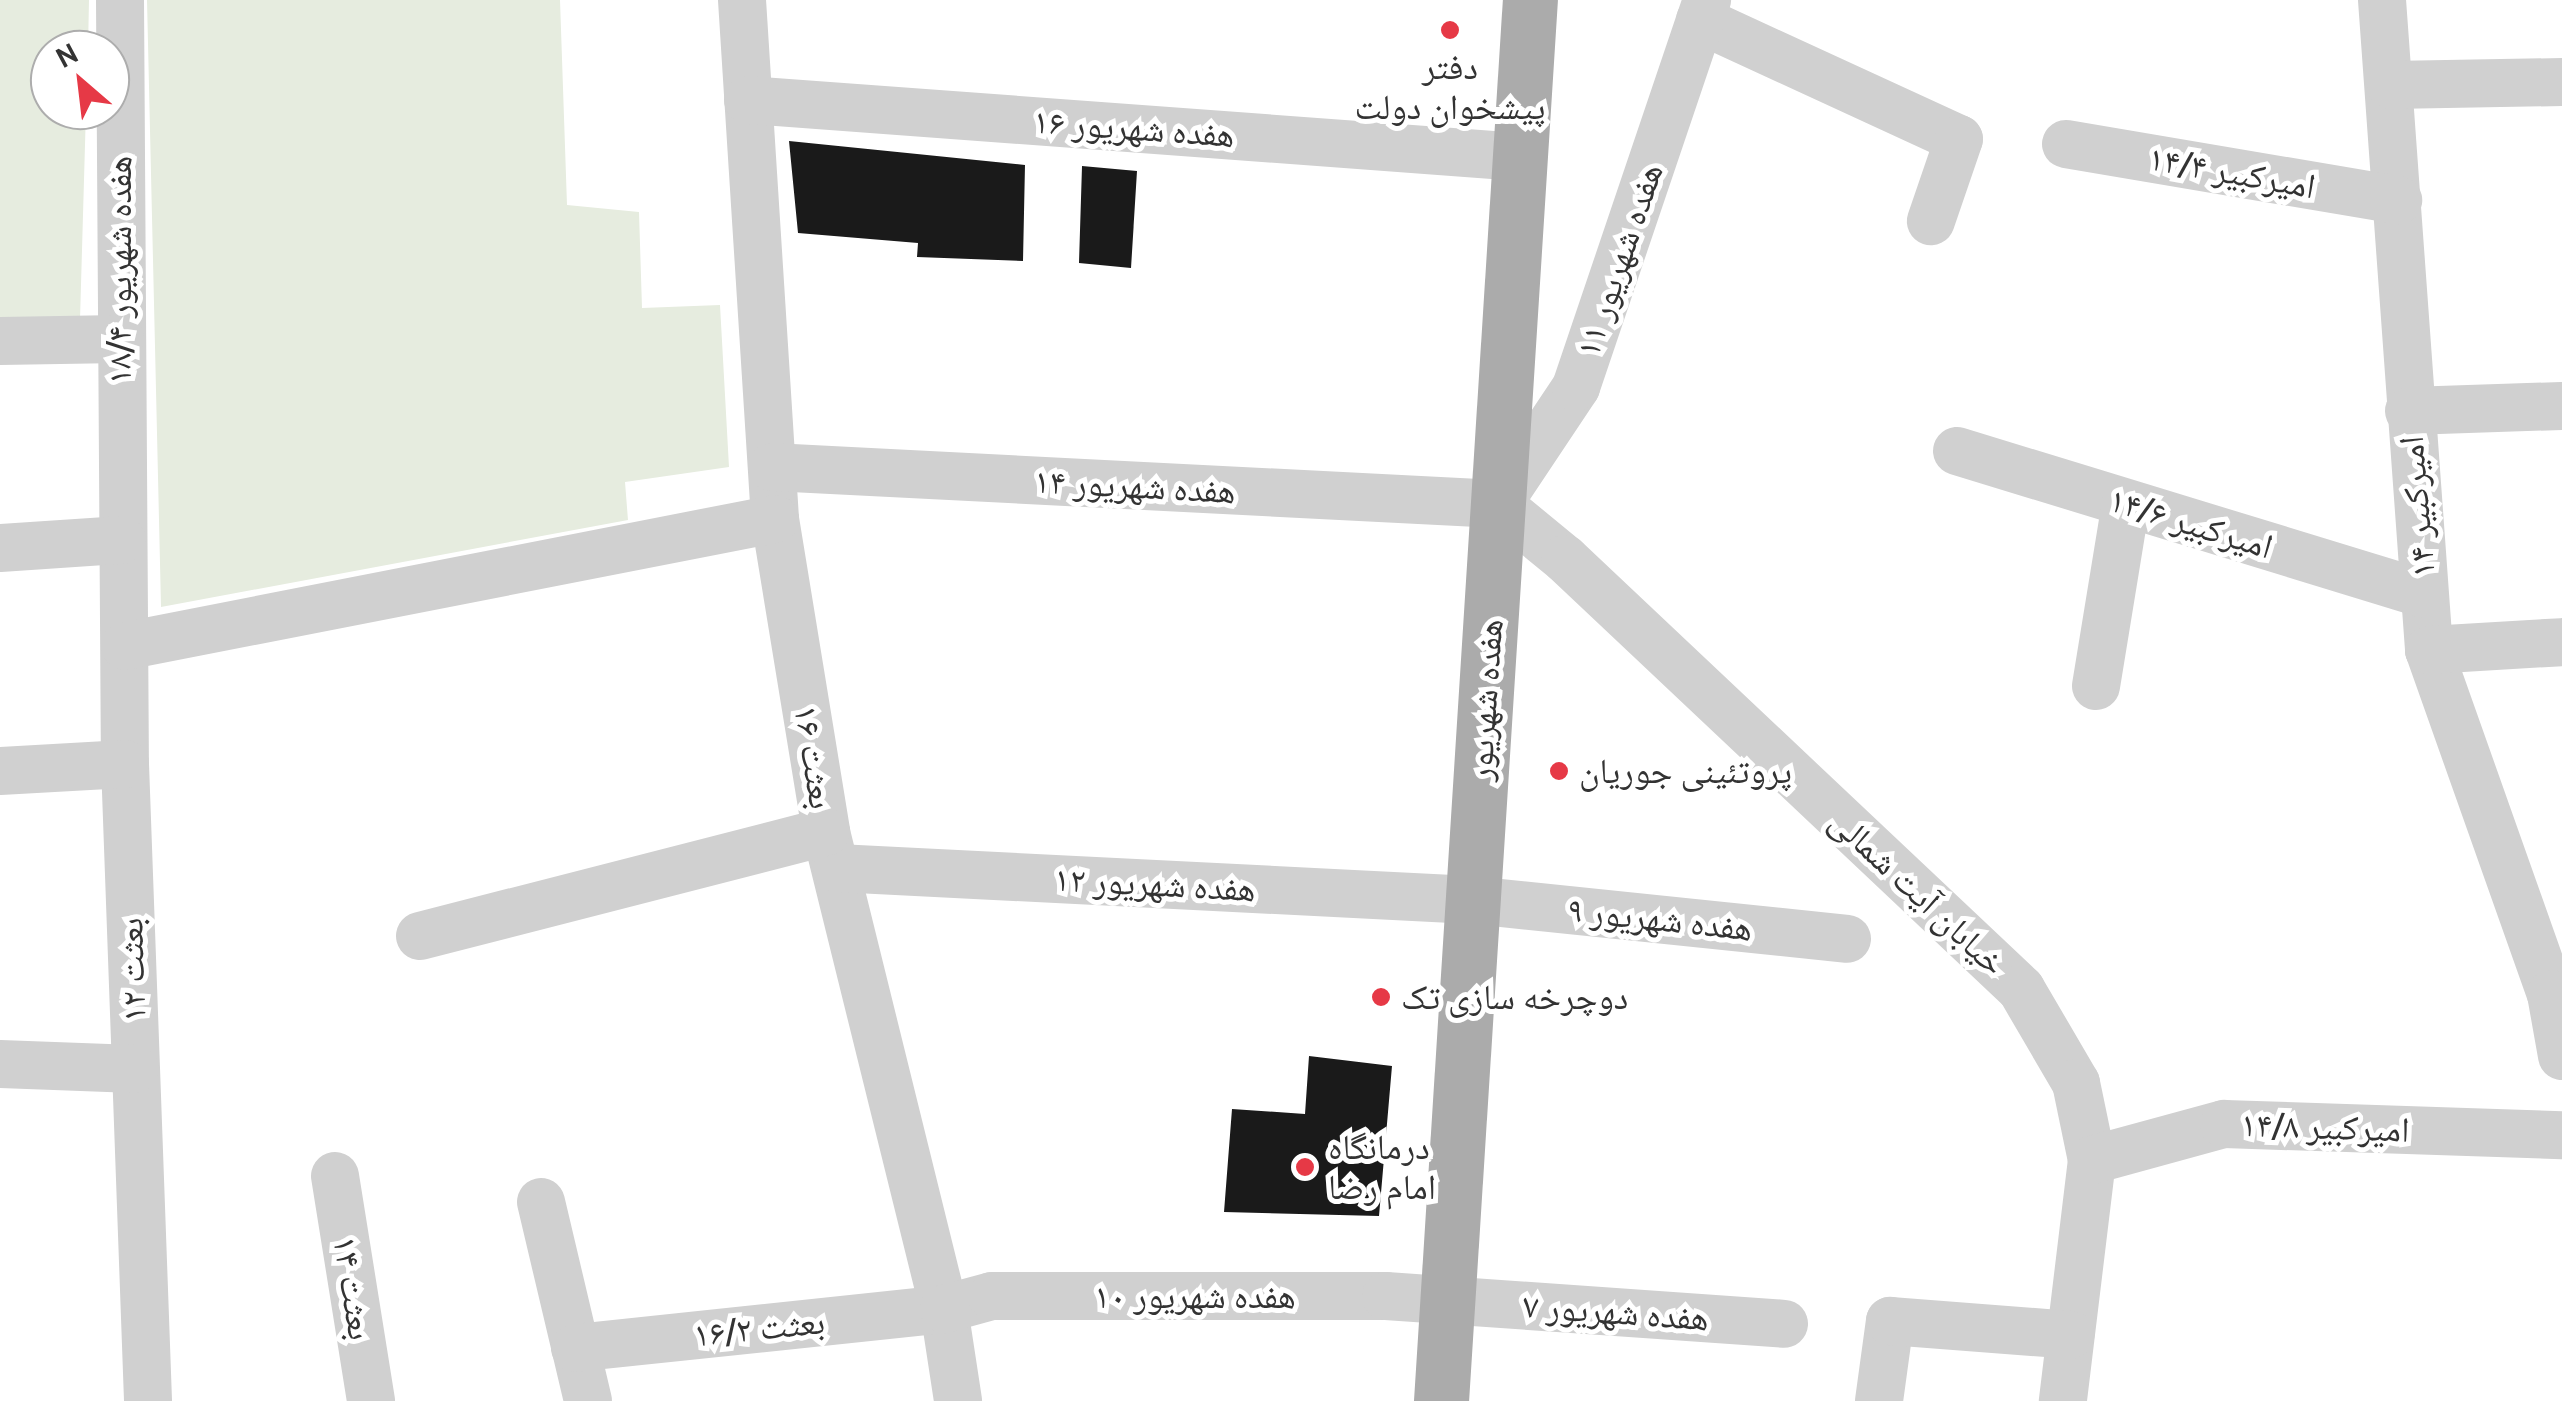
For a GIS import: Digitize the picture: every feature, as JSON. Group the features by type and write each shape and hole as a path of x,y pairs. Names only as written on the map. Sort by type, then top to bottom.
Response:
{"main road":[{"name":"هفده شهریور","path":"1441,1401 1530,0"}],"street":[{"name":"هفده شهریور ۱۸/۴","path":"120,0 122,540"},
{"name":"بعثت ۱۶","path":"742,0 776,520 832,850 944,1308 958,1401"},
{"name":"امیرکبیر ۱۴","path":"2382,0 2392,85 2409,410 2429,650 2556,994 2562,1056"},
{"path":"1703,10 1959,139 1932,221"},
{"name":"هفده شهریور ۱۱","path":"1498,504 1576,386 1703,10"},
{"path":"2392,85 2562,82"},
{"name":"هفده شهریور ۱۶","path":"748,100 1520,157"},
{"name":"امیرکبیر ۱۴/۴","path":"2066,144 2398,200"},
{"path":"0,341 120,340"},
{"path":"2409,410 2562,406"},
{"name":"امیرکبیر ۱۴/۶","path":"1957,451 2424,594"},
{"name":"هفده شهریور ۱۴","path":"772,467 1498,504"},
{"path":"2096,686 2126,502"},
{"name":"خیابان آیت شمالی","path":"1498,504 1565,558 2021,990 2076,1083 2092,1160 2070,1335 2072,1399"},
{"path":"124,646 776,520"},
{"path":"0,548 122,540"},
{"name":"بعثت ۱۲","path":"122,540 125,764 148,1401"},
{"path":"2429,650 2562,642"},
{"path":"0,772 125,764"},
{"name":"هفده شهریور ۱۲","path":"420,936 832,850 1472,900"},
{"name":"هفده شهریور ۹","path":"1472,900 1847,939"},
{"path":"0,1064 135,1069"},
{"name":"امیرکبیر ۱۴/۸","path":"2092,1160 2224,1124 2562,1134"},
{"name":"بعثت ۱۴","path":"334,1176 371,1401"},
{"path":"541,1202 588,1401"},
{"name":"هفده شهریور ۱۰","path":"944,1308 992,1296 1447,1300"},
{"name":"هفده شهریور ۷","path":"1447,1300 1784,1324"},
{"name":"بعثت ۱۶/۲","path":"575,1348 944,1308"},
{"path":"1878,1401 1890,1321 2070,1335"}],"shaded area":[{"path":"0,0 89,0 88,30 30,30 30,130 85,130 80,320 0,320"},
{"path":"147,0 560,0 567,205 639,212 642,308 720,305 729,467 625,482 628,520 161,607"}],"building":[{"path":"789,141 1025,165 1023,261 917,257 918,243 798,233"},
{"path":"1082,166 1137,171 1131,268 1079,263"},
{"name":"درمانگاه امام رضا","path":"1309,1056 1392,1066 1379,1216 1224,1212 1232,1109 1305,1114"}],"place":[{"name":"دفتر پیشخوان دولت","path":"1450,30"},
{"name":"پروتئینی جوریان","path":"1559,771"},
{"name":"دوچرخه سازی تک","path":"1381,997"},
{"name":"درمانگاه امام رضا","path":"1305,1167"}]}
